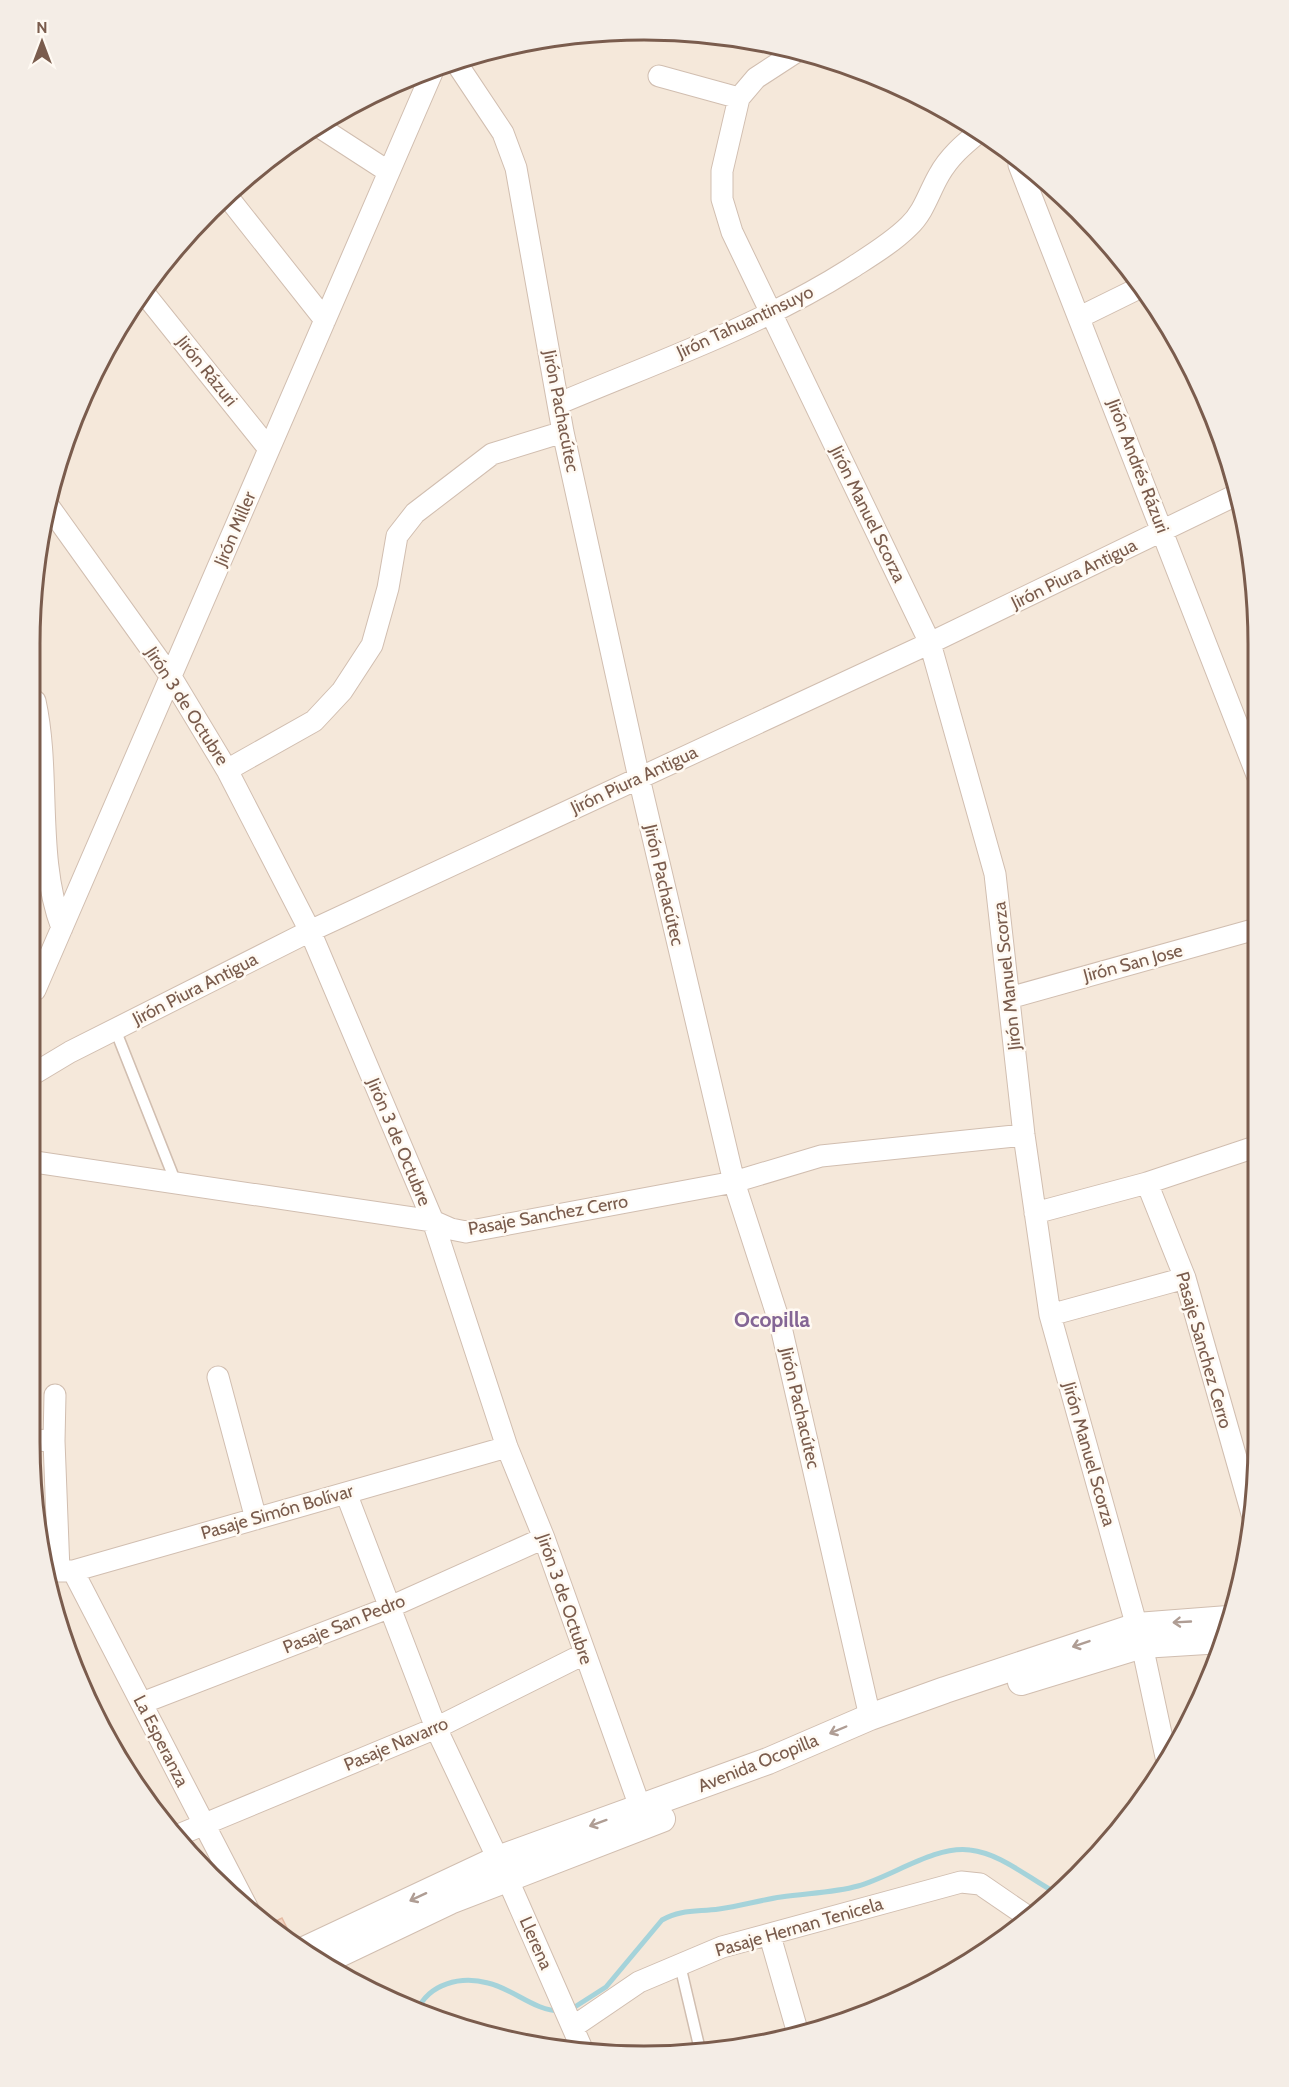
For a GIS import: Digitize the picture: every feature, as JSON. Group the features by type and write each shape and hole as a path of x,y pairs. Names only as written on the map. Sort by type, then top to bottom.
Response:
{"street":[{"path":"659,75 739,98 756,78 787,58"},
{"name":"Jirón Pachacútec","path":"461,69 478,91 503,133 516,168 560,403 563,432 639,778 734,1182 781,1327 870,1717"},
{"name":"Jirón Miller","path":"40,979 429,81"},
{"name":"Jirón Manuel Scorza","path":"739,98 722,171 722,199 732,232 930,643 995,874 1024,1135 1050,1315 1140,1635 1164,1750"},
{"path":"326,131 389,172"},
{"name":"Jirón Tahuantinsuyo","path":"560,403 771,313 826,284 879,250 910,225 928,199 938,176 953,153 973,137"},
{"name":"Jirón Andrés Rázuri","path":"1027,177 1248,752"},
{"path":"232,203 325,320"},
{"path":"1080,317 1134,291"},
{"name":"Jirón Rázuri","path":"149,299 269,449"},
{"path":"227,770 314,721 342,691 372,645 388,588 397,536 414,513 492,454 563,432"},
{"name":"Jirón Piura Antigua","path":"40,1070 115,1029 310,931 930,643 1230,498"},
{"name":"Jirón 3 de Octubre","path":"55,515 171,677 227,770 310,931 433,1221 507,1447 544,1538 643,1817"},
{"path":"40,810 53,903 62,928"},
{"name":"Jirón San Jose","path":"1009,998 1248,931"},
{"name":"Pasaje Sanchez Cerro","path":"40,1163 433,1221 451,1229 466,1232 734,1182 821,1156 1024,1135"},
{"path":"1035,1213 1147,1183 1248,1149"},
{"name":"Pasaje Sanchez Cerro","path":"1147,1183 1185,1278 1246,1493"},
{"path":"1050,1315 1185,1278"},
{"path":"218,1377 256,1519"},
{"path":"55,1395 44,1440 59,1571"},
{"name":"Pasaje Simón Bolívar","path":"59,1571 256,1519 507,1447"},
{"name":"Llerena","path":"346,1493 388,1608 436,1728 503,1868 579,2042"},
{"name":"Pasaje San Pedro","path":"142,1703 388,1608 544,1538"},
{"name":"La Esperanza","path":"59,1571 142,1703 238,1889"},
{"name":"Avenida Ocopilla","path":"643,1817 870,1717 1140,1635 1221,1620"},
{"name":"Avenida Ocopilla","path":"312,1947 503,1868 643,1817 775,1777 911,1719 1140,1635 1215,1640"},
{"name":"Pasaje Navarro","path":"183,1833 436,1728 584,1654"},
{"name":"Avenida Ocopilla","path":"330,1958 450,1901 503,1868"},
{"name":"Pasaje Hernan Tenicela","path":"573,2027 639,1983 722,1947 770,1936 961,1882 980,1884 1023,1913"},
{"path":"770,1936 796,2027"}],"lane":[{"path":"115,1029 176,1183"},
{"path":"680,1965 698,2044"}],"shaded area":[{"path":"644,40 684,42 762,52 801,61 876,86 947,121 980,142 1043,190 1072,217 1124,277 1168,343 1203,413 1228,488 1237,527 1247,605 1247,1482 1237,1560 1216,1637 1203,1674 1186,1710 1147,1778 1099,1841 1043,1897 980,1945 946,1966 876,2001 801,2026 762,2035 684,2045 605,2045 527,2035 488,2026 413,2001 342,1966 277,1922 246,1897 190,1841 142,1778 121,1744 86,1674 61,1599 52,1560 42,1482 40,1442 40,644 42,605 52,527 73,450 86,413 103,377 142,309 190,246 217,217 246,190 309,142 343,121 413,86 488,61 527,52 605,42"}],"building":[{"path":"282,1918 288,1930 277,1922"}],"waterway":[{"path":"570,2010 606,1987 662,1920 676,1914 727,1908 781,1897 830,1892 858,1886 928,1857 957,1850 970,1850 991,1856 1051,1890"},
{"path":"421,2004 438,1988 467,1980 488,1983 533,2004 561,2011"}],"district":[{"name":"Ocopilla","path":"772,1319"}]}
